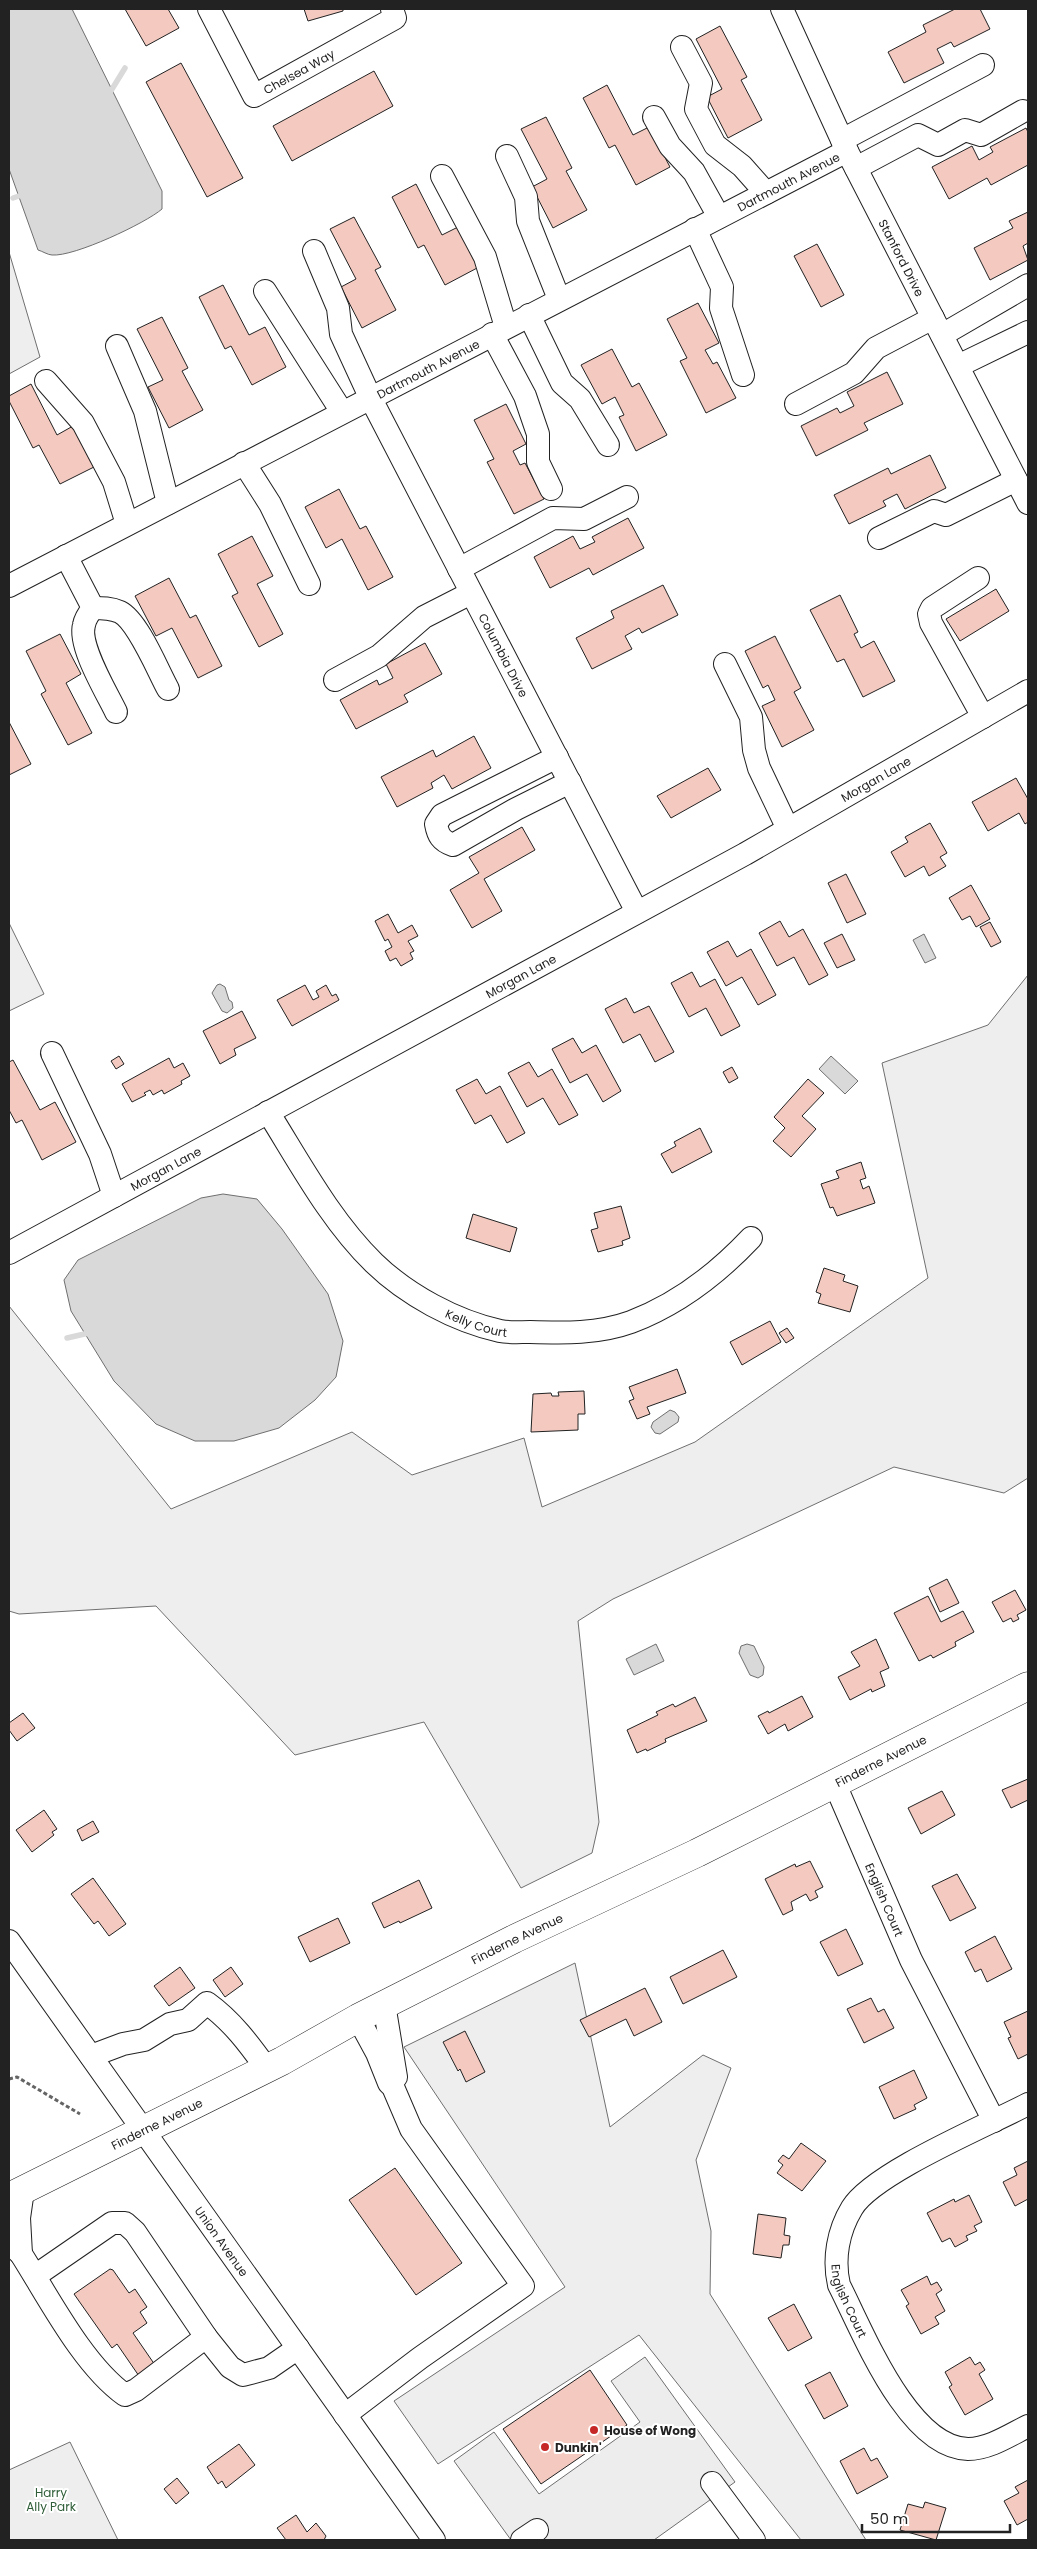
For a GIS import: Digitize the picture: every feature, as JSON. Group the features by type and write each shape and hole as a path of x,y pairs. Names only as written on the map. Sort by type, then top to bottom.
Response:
{"main road":[{"name":"Finderne Avenue","path":"16,2193 266,2069 384,2004 555,1919 698,1853 834,1782 1028,1686"}],"street":[{"name":"Chelsea Way","path":"208,9 254,96 394,18 392,9"},
{"name":"Stanford Drive","path":"782,9 848,153 1028,504"},
{"path":"682,47 701,83 696,109 715,146 742,166 766,193"},
{"path":"848,153 983,65"},
{"path":"848,153 918,135 938,145 965,130 981,135 1023,111"},
{"path":"654,117 670,146 694,172 719,217"},
{"name":"Dartmouth Avenue","path":"9,586 559,299 848,153"},
{"path":"507,156 526,197 528,220 559,299"},
{"path":"442,176 485,257 499,330 538,434 538,462 551,489"},
{"path":"695,229 722,287 722,308 742,375"},
{"name":"Columbia Drive","path":"314,251 338,308 341,334 370,397 637,912"},
{"path":"796,404 854,373 876,348 938,327 1028,285"},
{"path":"265,291 342,412"},
{"path":"529,315 562,382 580,399 608,445"},
{"path":"958,366 1028,332"},
{"path":"117,346 145,411 168,503"},
{"path":"46,380 83,423 114,482 127,524"},
{"path":"244,463 270,504 310,584"},
{"path":"879,538 934,511 946,515 1016,480"},
{"path":"459,569 553,518 584,518 627,497"},
{"path":"66,556 93,608"},
{"path":"978,578 932,608 929,614 931,623 984,717"},
{"path":"335,680 379,656 424,617 472,593"},
{"path":"93,608 106,608 122,613 133,625 168,689"},
{"path":"93,608 83,626 84,638 87,651 116,712"},
{"path":"725,664 751,717 754,750 760,768 788,829"},
{"name":"Morgan Lane","path":"9,1253 788,829 1028,691"},
{"path":"557,757 442,815 436,824 437,832 444,842 453,844 570,782"},
{"path":"52,1053 100,1154 114,1196"},
{"name":"Kelly Court","path":"268,1112 324,1201 374,1263 402,1286 449,1314 500,1331 568,1333 603,1330 632,1322 685,1295 735,1254 751,1238"},
{"name":"English Court","path":"834,1782 911,1960 994,2121"},
{"name":"Union Avenue","path":"10,1946 91,2056 434,2540"},
{"path":"91,2056 123,2044 144,2040 170,2024 188,2020 208,2003 225,2016 249,2044 266,2069"},
{"path":"384,2004 396,2082 393,2086"},
{"path":"346,2415 420,2358 523,2286 411,2129 393,2086 389,2083 377,2054 358,2018"},
{"name":"English Court","path":"1028,2104 884,2177 852,2207 838,2241 836,2270 839,2285 900,2399 928,2432 950,2447 970,2449 994,2443 1028,2426"},
{"path":"16,2193 19,2218 15,2249 35,2276 82,2349 109,2383 126,2395 136,2390 206,2337"},
{"path":"35,2276 112,2223 125,2223 135,2232 206,2337 230,2367 243,2375 269,2368 298,2348"},
{"path":"712,2483 754,2540"}],"path":[{"path":"9,2079 17,2077 80,2114"}],"green space":[{"path":"9,252 40,357 9,374"},
{"path":"9,923 44,994 9,1011"},
{"path":"1028,975 1028,1478 1004,1493 894,1467 613,1599 578,1621 599,1822 592,1853 521,1888 424,1722 295,1755 156,1606 19,1614 9,1611 9,1306 171,1509 352,1432 412,1475 524,1438 542,1507 695,1442 928,1278 882,1063 988,1025"},
{"path":"575,1963 610,2127 703,2055 731,2068 696,2160 711,2231 710,2294 866,2540 801,2540 639,2335 438,2464 394,2401 565,2287 404,2047"},
{"name":"Harry Ally Park","path":"70,2442 118,2540 9,2540 9,2470"}],"shaded area":[{"path":"9,9 72,9 162,191 162,209 154,215 109,238 76,251 52,255 38,250 9,169"},
{"path":"924,934 936,958 925,963 913,940"},
{"path":"220,984 225,987 229,1000 232,1002 233,1008 227,1013 222,1011 212,993 217,985"},
{"path":"831,1056 858,1081 845,1094 819,1069"},
{"path":"223,1194 257,1199 282,1229 328,1294 343,1341 336,1377 315,1400 279,1428 234,1441 195,1441 156,1424 114,1381 71,1311 64,1280 78,1260 201,1198"},
{"path":"670,1410 679,1417 678,1422 660,1434 655,1433 651,1427 653,1422"},
{"path":"656,1644 664,1661 634,1675 626,1659"},
{"path":"747,1644 754,1646 764,1667 763,1675 758,1678 750,1675 739,1653 741,1646"},
{"path":"645,2357 735,2482 654,2540 511,2540 454,2461 494,2432 539,2494 640,2422 611,2381"}],"building":[{"path":"125,9 168,9 179,28 146,46"},
{"path":"304,9 343,9 343,11 308,21"},
{"path":"955,9 980,9 990,29 954,47 951,42 937,49 944,63 904,83 888,52 926,32 923,25"},
{"path":"720,26 747,77 741,80 762,120 728,138 707,97 722,89 696,39"},
{"path":"181,63 243,178 207,197 146,82"},
{"path":"374,71 393,106 292,161 273,126"},
{"path":"607,85 633,135 649,127 670,167 636,185 615,145 609,148 583,98"},
{"path":"546,117 572,168 566,171 587,210 553,228 532,187 547,179 521,129"},
{"path":"1026,128 1028,132 1028,165 991,185 987,178 949,199 932,167 972,146 979,160 993,152 990,147"},
{"path":"416,184 442,235 458,227 479,267 445,285 424,245 418,248 392,197"},
{"path":"1028,212 1028,243 1023,246 1028,260 990,280 974,248 1013,228 1009,221"},
{"path":"354,217 381,267 375,270 396,310 362,328 341,287 356,279 330,229"},
{"path":"817,244 844,295 821,307 794,256"},
{"path":"223,285 249,335 265,327 286,367 252,385 231,346 225,349 199,297"},
{"path":"698,303 719,343 705,350 713,364 717,362 736,398 706,413 680,361 687,358 667,319"},
{"path":"162,317 188,368 182,371 203,410 169,428 148,387 163,380 137,329"},
{"path":"612,349 632,387 639,383 667,435 636,451 619,417 624,415 615,397 602,404 581,365"},
{"path":"887,372 903,404 864,423 868,430 816,456 801,426 837,408 840,413 854,406 847,392"},
{"path":"31,384 57,435 73,426 94,467 60,484 39,445 33,448 9,401 9,396"},
{"path":"506,404 526,444 513,451 520,465 525,463 544,499 514,514 487,462 494,459 474,420"},
{"path":"930,455 946,488 905,509 897,494 883,501 886,506 849,524 834,495 888,468 891,474"},
{"path":"339,489 360,529 366,526 393,577 368,590 342,539 326,548 305,507"},
{"path":"628,518 644,548 593,575 589,568 550,588 534,557 573,536 580,549 595,542 592,537"},
{"path":"252,536 273,576 257,584 283,634 259,647 232,596 238,593 218,554"},
{"path":"169,578 190,618 196,615 222,666 198,678 172,628 156,636 135,596"},
{"path":"663,585 678,615 642,633 639,628 625,636 632,649 592,669 576,638 614,618 611,611"},
{"path":"996,589 1009,611 960,641 946,619"},
{"path":"840,595 858,632 854,634 861,648 874,641 895,681 863,697 844,659 837,662 810,610"},
{"path":"60,634 81,674 66,683 92,733 68,745 41,694 46,691 26,651"},
{"path":"775,636 801,688 794,692 814,730 782,747 762,706 775,700 768,685 763,688 745,651"},
{"path":"425,643 442,674 404,695 408,702 356,729 340,700 377,680 379,685 393,678 386,664"},
{"path":"9,722 31,764 9,775"},
{"path":"474,736 491,768 452,789 444,775 431,783 433,788 397,807 381,777 433,750 436,757"},
{"path":"708,768 721,790 671,818 657,796"},
{"path":"1016,778 1028,799 1028,822 1025,824 1019,813 988,831 972,802"},
{"path":"930,823 947,853 940,857 946,866 929,876 924,866 905,877 891,852 908,842 905,837"},
{"path":"522,827 535,850 484,879 502,911 472,928 450,890 479,873 469,857"},
{"path":"846,874 866,914 847,923 828,883"},
{"path":"971,885 990,919 976,927 970,916 962,920 949,898"},
{"path":"388,914 398,933 412,925 418,936 408,941 414,951 410,953 413,959 401,966 396,958 390,961 385,951 392,947 388,939 385,941 375,921"},
{"path":"780,921 789,937 803,929 828,975 809,985 794,957 777,966 759,933"},
{"path":"990,922 1001,942 991,947 980,927"},
{"path":"842,934 855,960 837,968 824,943"},
{"path":"728,941 737,957 751,949 776,995 758,1005 742,977 726,986 707,952"},
{"path":"692,972 700,987 715,979 740,1026 721,1036 706,1008 689,1017 671,983"},
{"path":"305,985 313,1000 319,997 316,991 326,985 332,996 336,994 339,1000 292,1026 277,1000"},
{"path":"626,998 634,1013 649,1006 674,1052 655,1062 640,1034 623,1043 605,1009"},
{"path":"242,1011 256,1038 234,1049 236,1055 220,1064 203,1031"},
{"path":"573,1038 582,1053 596,1045 621,1091 603,1102 587,1074 570,1083 552,1049"},
{"path":"119,1056 124,1064 116,1069 111,1061"},
{"path":"169,1058 174,1068 183,1063 190,1076 181,1081 182,1084 164,1094 162,1090 153,1095 150,1090 144,1093 146,1095 132,1102 122,1084"},
{"path":"13,1060 40,1110 55,1102 76,1142 42,1160 22,1120 16,1123 9,1110 9,1062"},
{"path":"529,1062 538,1077 552,1069 578,1115 559,1125 543,1098 527,1107 508,1073"},
{"path":"732,1067 738,1078 729,1083 723,1072"},
{"path":"477,1079 486,1094 500,1086 525,1133 507,1143 491,1115 475,1124 456,1090"},
{"path":"808,1079 824,1093 802,1116 816,1129 791,1157 773,1141 785,1128 774,1117"},
{"path":"700,1128 712,1152 672,1173 661,1154 676,1146 674,1142"},
{"path":"861,1162 866,1178 860,1180 863,1189 869,1186 875,1203 837,1216 833,1207 830,1208 821,1184 839,1178 836,1171"},
{"path":"621,1206 630,1238 622,1241 623,1245 598,1252 591,1230 598,1228 594,1213"},
{"path":"473,1214 517,1228 510,1252 466,1238"},
{"path":"824,1268 845,1275 843,1281 858,1286 850,1312 818,1303 821,1294 816,1292"},
{"path":"770,1321 781,1342 742,1365 730,1342"},
{"path":"787,1328 794,1338 786,1343 779,1333"},
{"path":"677,1369 686,1393 647,1407 650,1414 637,1419 629,1401 634,1399 629,1387"},
{"path":"584,1391 585,1414 578,1414 578,1430 531,1432 533,1394 551,1393 552,1396 559,1396 558,1392"},
{"path":"947,1579 959,1603 940,1612 929,1588"},
{"path":"1015,1590 1026,1610 1017,1615 1019,1619 1013,1622 1011,1618 1003,1622 992,1602"},
{"path":"928,1596 941,1622 963,1611 974,1632 955,1642 956,1646 933,1658 931,1655 919,1661 894,1613"},
{"path":"876,1639 889,1668 880,1672 885,1686 872,1692 871,1689 850,1700 838,1677 860,1666 851,1652"},
{"path":"802,1696 813,1717 788,1731 785,1724 768,1734 758,1716 768,1711 769,1713"},
{"path":"695,1697 707,1721 665,1739 666,1742 647,1751 646,1749 637,1753 627,1730 658,1715 656,1712 673,1704 675,1707"},
{"path":"23,1713 35,1728 17,1741 9,1730 9,1723"},
{"path":"1028,1779 1028,1800 1011,1808 1002,1790"},
{"path":"942,1791 955,1815 921,1834 908,1808"},
{"path":"44,1810 57,1829 52,1832 54,1835 32,1852 16,1830"},
{"path":"93,1821 99,1832 82,1841 77,1830"},
{"path":"810,1861 823,1887 815,1891 818,1897 810,1901 806,1894 791,1902 793,1910 783,1915 765,1879 795,1864 796,1867"},
{"path":"957,1874 976,1908 950,1921 932,1886"},
{"path":"93,1878 126,1924 109,1936 98,1921 94,1924 71,1894"},
{"path":"419,1880 432,1908 400,1923 399,1921 384,1928 372,1903"},
{"path":"338,1918 350,1943 310,1962 298,1937"},
{"path":"846,1929 863,1964 838,1976 820,1942"},
{"path":"995,1936 1012,1969 987,1982 981,1969 975,1972 965,1952"},
{"path":"723,1950 737,1977 683,2004 670,1977"},
{"path":"180,1967 195,1988 169,2006 154,1986"},
{"path":"231,1967 243,1984 225,1997 213,1980"},
{"path":"645,1988 662,2022 634,2036 626,2019 589,2037 580,2020"},
{"path":"871,1998 878,2012 884,2009 894,2028 864,2043 847,2009"},
{"path":"1028,2011 1028,2054 1018,2059 1008,2038 1011,2037 1004,2022"},
{"path":"465,2031 485,2072 466,2082 443,2042"},
{"path":"914,2070 927,2098 914,2105 916,2109 894,2119 879,2087"},
{"path":"801,2143 826,2161 802,2191 777,2173 783,2165 778,2161 783,2155 789,2159"},
{"path":"1028,2161 1028,2199 1015,2206 1003,2182 1017,2175 1014,2168"},
{"path":"395,2168 462,2263 416,2295 349,2200"},
{"path":"969,2195 982,2222 974,2226 977,2231 966,2236 968,2240 955,2247 950,2238 942,2242 927,2213 954,2199 955,2202"},
{"path":"758,2214 786,2218 784,2235 790,2236 789,2245 783,2245 781,2258 753,2254"},
{"path":"110,2269 113,2270 129,2293 135,2289 147,2307 140,2312 147,2323 133,2333 155,2365 139,2376 117,2344 112,2348 74,2294"},
{"path":"927,2276 931,2285 937,2282 942,2290 936,2294 945,2311 935,2317 939,2324 921,2334 906,2306 909,2304 901,2290"},
{"path":"794,2304 812,2338 788,2351 768,2318"},
{"path":"970,2357 975,2365 980,2362 985,2370 979,2374 993,2399 965,2415 949,2387 952,2385 945,2372"},
{"path":"590,2370 627,2425 541,2484 503,2429"},
{"path":"830,2372 848,2406 824,2419 805,2385"},
{"path":"239,2444 255,2465 226,2488 222,2481 218,2484 207,2467"},
{"path":"864,2448 871,2461 877,2458 888,2477 857,2494 840,2461"},
{"path":"177,2478 189,2493 176,2504 164,2489"},
{"path":"1028,2480 1028,2519 1017,2525 1004,2501 1019,2493 1015,2487"},
{"path":"925,2502 946,2508 936,2540 900,2530 908,2504 923,2508"},
{"path":"296,2515 307,2532 316,2523 326,2536 324,2540 286,2540 277,2528"}],"waterway":[{"path":"109,94 125,68"},
{"path":"13,198 25,194"},
{"path":"67,1338 93,1332"}],"place":[{"name":"House of Wong","path":"594,2430"},
{"name":"Dunkin'","path":"545,2447"}]}
